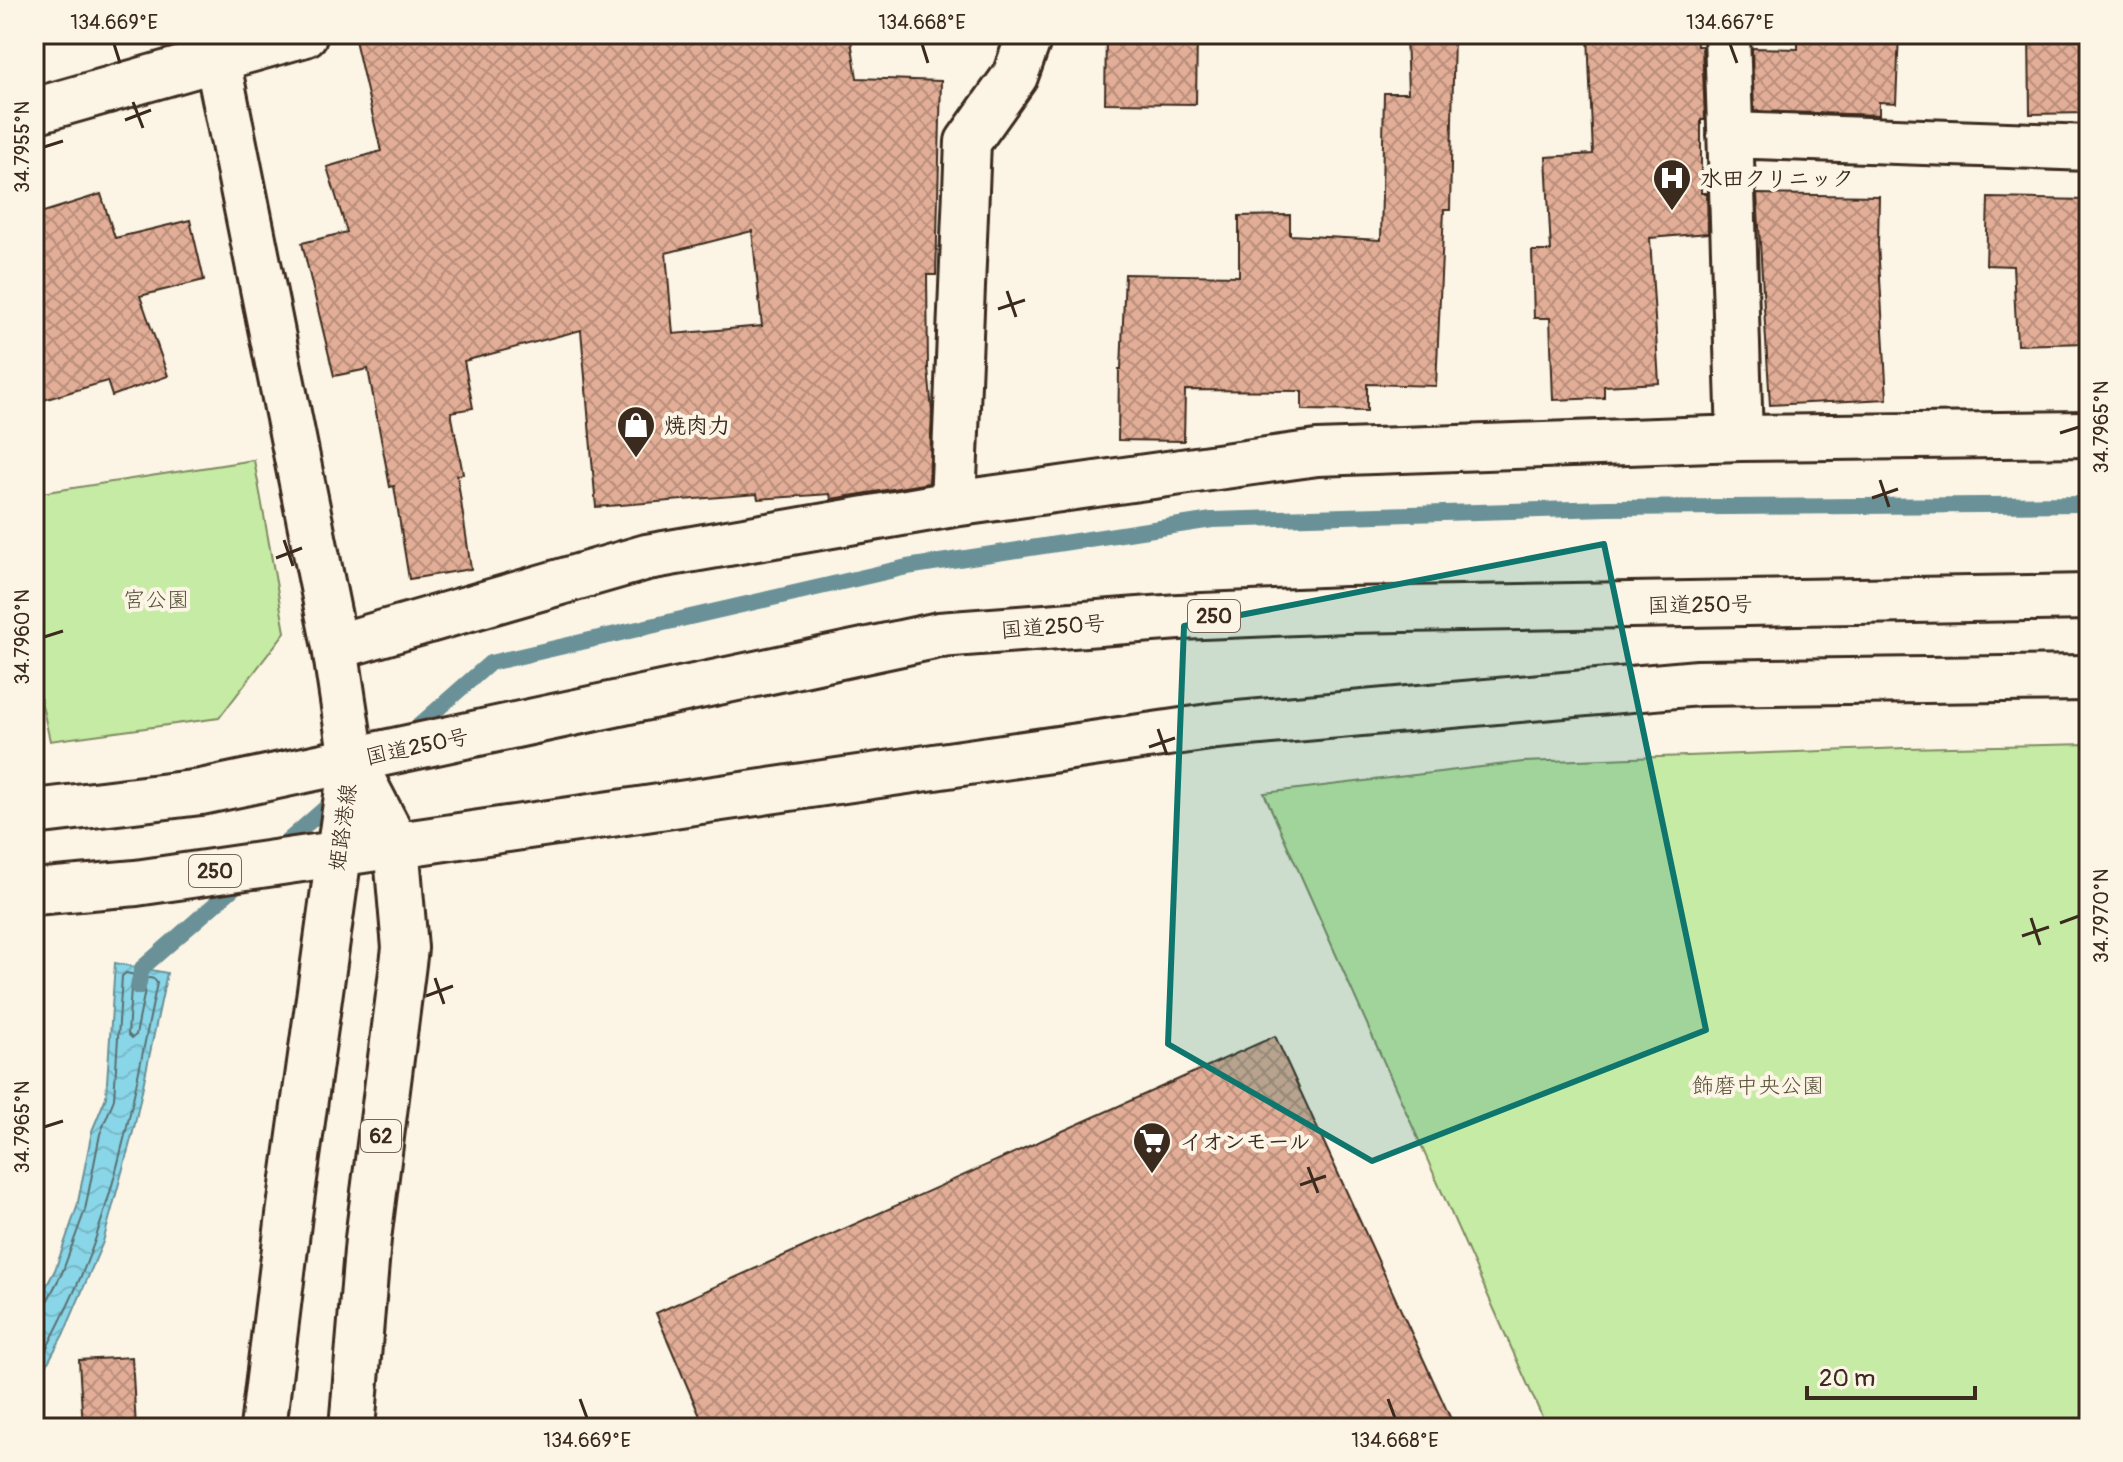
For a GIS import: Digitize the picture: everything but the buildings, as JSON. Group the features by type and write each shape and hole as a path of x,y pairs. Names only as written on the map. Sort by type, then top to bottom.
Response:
{"main road":[{"path":"34,111 215,46 305,34"},
{"path":"953,504 968,142 1015,76 1030,34"},
{"path":"1727,34 1740,438"},
{"path":"215,46 335,647 352,760"},
{"path":"1730,135 2089,148"},
{"path":"335,647 647,557 953,504 1317,453 1740,438 2089,434"},
{"name":"国道250号","path":"34,812 201,792 939,635 1179,617 1346,610 2089,597"},
{"name":"250","path":"34,892 136,883 1216,726 1698,683 2089,678"},
{"name":"姫路港線","path":"352,760 396,844 405,948 368,1239 352,1428"},
{"name":"姫路港線","path":"263,1428 352,760"}],"highlighted area":[{"path":"1604,544 1706,1030 1372,1161 1168,1044 1184,626"}],"green space":[{"name":"宮公園","path":"254,460 285,632 219,718 50,741 34,669 34,494"},
{"name":"飾磨中央公園","path":"2089,744 2089,1428 1547,1428 1264,793 1523,762"}],"water":[{"path":"115,963 167,973 134,1128 103,1242 65,1331 34,1388 34,1309 55,1270 77,1207 92,1131 106,1097"}],"waterway":[{"path":"407,736 490,663 907,567 1212,520 1608,508 2089,504"},
{"path":"275,852 339,796"},
{"path":"138,987 142,968 245,878"}],"place":[{"name":"水田クリニック","path":"1672,212"},
{"name":"焼肉力","path":"636,459"},
{"name":"イオンモール","path":"1152,1175"}]}
